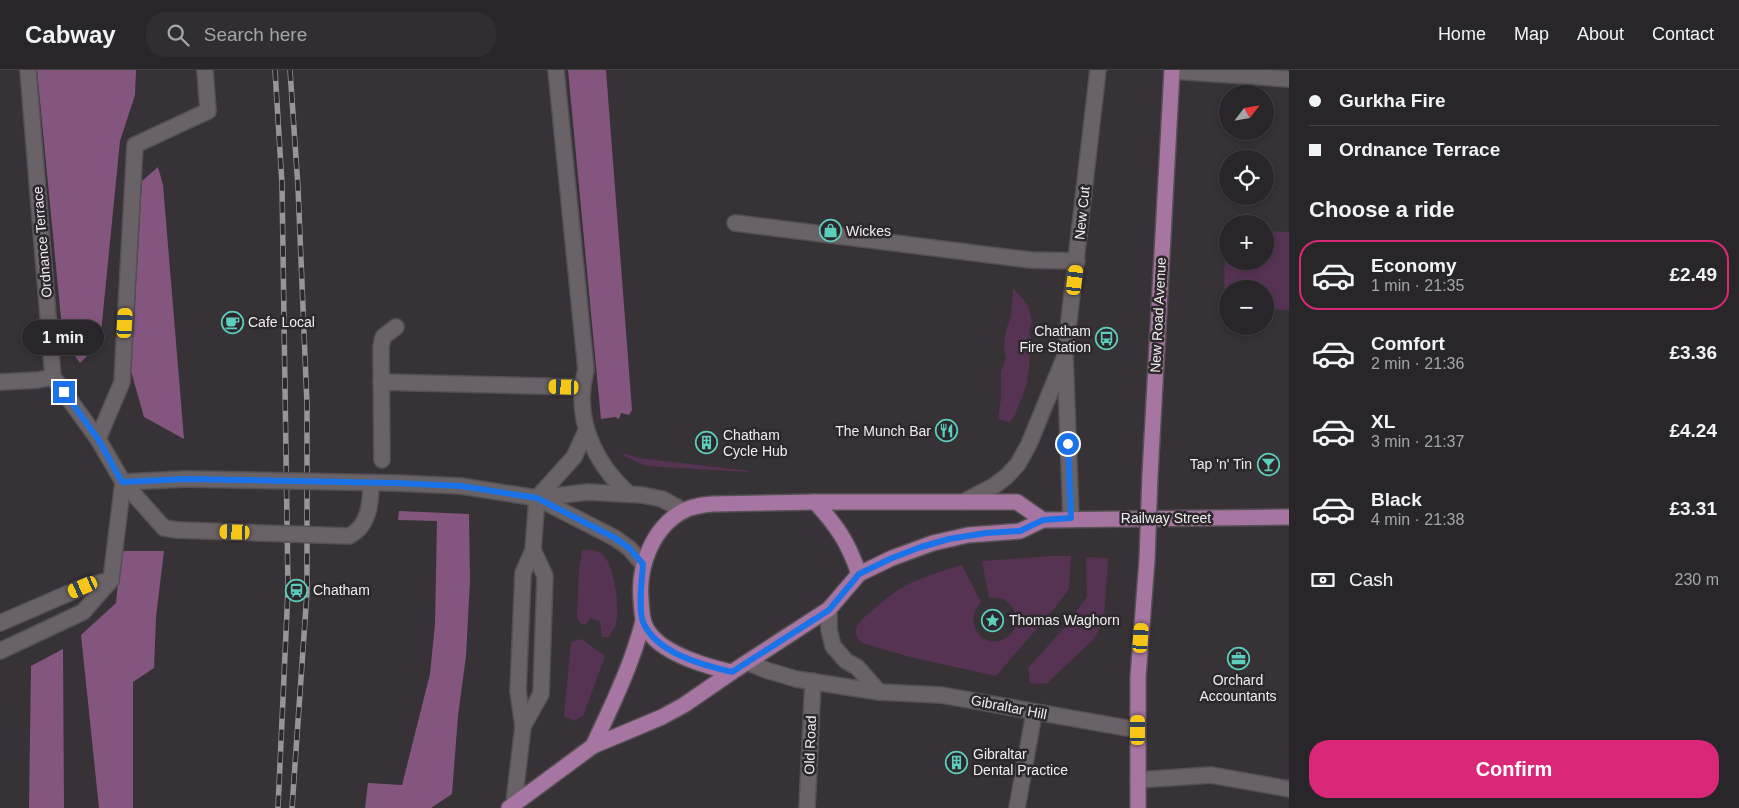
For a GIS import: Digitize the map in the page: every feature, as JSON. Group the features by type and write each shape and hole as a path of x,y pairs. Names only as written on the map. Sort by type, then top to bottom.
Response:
{"main road":[{"name":"New Road Avenue","path":"1138,808 1138,677 1147,560 1172,71"},
{"path":"511,806 593,746 676,709 829,610 859,574 846,542 836,524 815,502"},
{"path":"593,746 638,638 642,621 640,592 643,564 648,551 672,518 684,511 696,506 713,504 1017,502 1043,520"},
{"name":"Railway Street","path":"859,574 892,558 934,542 968,535 1020,531 1043,520 1071,518 1289,517"},
{"path":"642,621 652,637 677,653 710,667 732,672"}],"street":[{"name":"Ordnance Terrace","path":"28,70 53,377"},
{"path":"98,439 122,382 135,145 208,111 205,70"},
{"path":"556,70 586,370 581,387 586,431 602,464 616,482 630,494"},
{"name":"New Cut","path":"1071,518 1065,355 1098,70"},
{"path":"1172,71 1289,79"},
{"path":"735,223 1030,260 1077,261"},
{"path":"382,460 381,347 382,339 396,327"},
{"name":"New Cut","path":"963,502 994,486 1018,464 1029,444 1065,355"},
{"path":"0,382 38,380 53,377 98,439 122,482 164,528 349,536 360,529 370,507 371,482"},
{"path":"381,382 581,387"},
{"path":"511,806 523,726 518,691 523,573 533,550 537,498 574,457 586,431"},
{"path":"122,482 185,479 371,482 461,486 537,498 588,492 630,494 662,499 684,511"},
{"path":"0,651 83,612 111,580 122,482"},
{"path":"537,498 615,538 629,548 643,564"},
{"path":"523,726 540,694 545,576 533,550"},
{"path":"0,623 83,587 111,580"},
{"path":"829,610 829,630 833,646 846,661 857,667 880,692"},
{"name":"Gibraltar Hill","path":"747,662 796,679 880,692 941,695 1138,730"},
{"name":"Old Road","path":"807,808 813,681"},
{"path":"1017,808 1034,713"},
{"path":"1138,780 1212,775 1289,789"}],"shaded area":[{"path":"37,70 136,70 135,95 120,141 100,343 80,363 63,339"},
{"path":"568,70 606,70 632,410 629,415 621,413 619,419 615,417 601,419"},
{"path":"158,167 163,185 184,439 144,417 131,371 142,181"},
{"path":"1274,231 1289,232 1289,310 1274,309 1274,280 1224,280 1224,270 1274,270"},
{"path":"1013,288 1029,308 1032,322 1029,333 1032,341 1027,384 1015,415 1008,422 998,419 1001,398 1001,371 1006,359 1004,347 1006,330 1011,317"},
{"path":"623,453 638,458 750,471 646,466 624,456"},
{"path":"399,511 469,514 470,581 466,656 458,716 452,794 431,808 365,808 368,783 402,785 430,674 435,624 437,521 398,520"},
{"path":"582,550 594,550 601,553 606,558 610,567 616,588 617,620 609,637 602,637 600,622 591,618 585,625 580,623 577,617 579,570"},
{"path":"121,551 164,551 156,617 154,668 133,682 133,808 99,808 81,635 116,603"},
{"path":"1071,556 1069,589 996,676 910,657 862,643 856,636 856,629 860,622 901,588 931,575 962,565 981,602 974,618 977,632 989,641 1006,638 1016,626 1014,611 1005,600 989,598 982,561"},
{"path":"1086,557 1108,558 1104,619 1094,639 1047,683 1030,683 1028,668 1065,627 1087,597"},
{"path":"582,639 605,656 583,716 574,721 564,716 571,642"},
{"path":"63,649 64,808 29,808 31,666"}],"railway":[{"path":"275,70 282,184 288,589 278,808"},
{"path":"290,70 298,187 307,404 307,592 292,808"}],"place":[{"name":"Wickes","path":"830,231"},
{"name":"Cafe Local","path":"232,322"},
{"name":"Chatham Fire Station","path":"1107,339"},
{"name":"The Munch Bar","path":"947,431"},
{"name":"Chatham Cycle Hub","path":"707,443"},
{"name":"Tap 'n' Tin","path":"1268,464"},
{"name":"Chatham","path":"297,590"},
{"name":"Thomas Waghorn","path":"993,620"},
{"name":"Orchard Accountants","path":"1238,658"},
{"name":"Gibraltar Dental Practice","path":"957,762"}],"route":[{"path":"64,392 98,439 122,482 185,479 395,483 461,486 537,498 615,538 629,548 643,564 640,592 642,621 652,637 687,658 710,667 732,672 829,610 859,574 892,558 934,542 968,535 1020,531 1043,520 1071,518 1068,444"}]}
